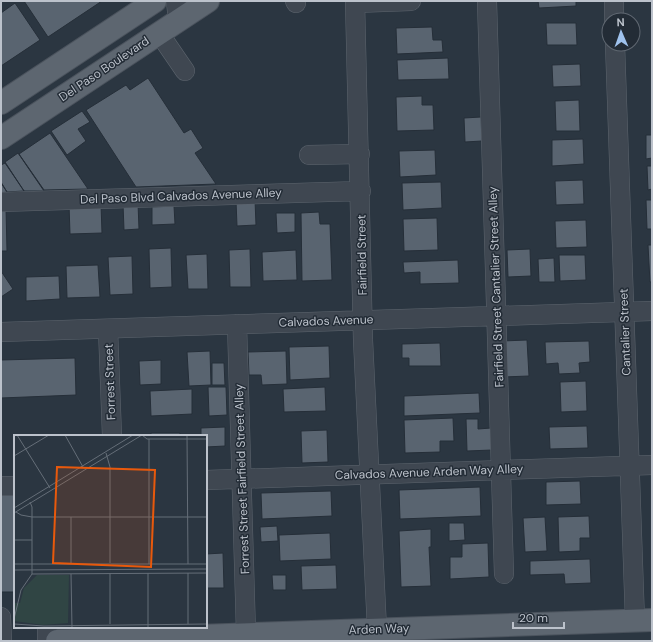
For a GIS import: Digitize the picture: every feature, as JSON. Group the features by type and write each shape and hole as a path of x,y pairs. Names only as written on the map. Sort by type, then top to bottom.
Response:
{"main road":[{"path":"1,103 155,1"},
{"name":"Del Paso Boulevard","path":"1,138 159,33 177,11 208,1"},
{"name":"Arden Way","path":"57,641 118,632 246,634 644,620"}],"street":[{"path":"355,2 411,1"},
{"name":"Fairfield Street Cantalier Street Alley","path":"487,1 504,574"},
{"path":"614,1 614,12"},
{"name":"Fairfield Street","path":"355,2 361,191 363,319 377,629"},
{"path":"159,33 185,71"},
{"name":"Cantalier Street","path":"615,52 630,466 644,620"},
{"path":"309,155 360,154"},
{"name":"Del Paso Blvd Calvados Avenue Alley","path":"1,202 361,191"},
{"name":"Calvados Avenue","path":"1,332 363,319 652,311"},
{"name":"Forrest Street Fairfield Street Alley","path":"237,324 246,634"},
{"name":"Forrest Street","path":"108,328 112,435"},
{"name":"Calvados Avenue Arden Way Alley","path":"207,480 652,465"},
{"path":"1,486 14,486"},
{"path":"1,616 2,641"},
{"path":"47,628 47,641"}],"building":[{"path":"24,1 102,1 48,37"},
{"path":"538,1 576,1 576,6 539,8"},
{"path":"15,3 40,40 1,66 1,13"},
{"path":"546,23 576,23 577,45 547,45"},
{"path":"432,27 433,40 442,40 443,52 397,54 396,28"},
{"path":"448,58 449,79 398,80 397,60"},
{"path":"580,64 581,86 553,87 552,65"},
{"path":"148,78 184,133 191,129 203,148 195,153 216,184 136,187 86,110 126,85 130,90"},
{"path":"422,96 422,105 433,105 434,130 397,131 396,97"},
{"path":"579,100 580,131 556,131 555,101"},
{"path":"82,111 90,122 78,129 86,141 67,155 51,131"},
{"path":"481,117 482,141 465,142 464,118"},
{"path":"50,133 88,189 44,190 19,154"},
{"path":"646,135 652,135 652,158 646,159"},
{"path":"583,139 584,164 552,166 552,140"},
{"path":"435,150 436,175 400,177 399,151"},
{"path":"18,153 44,191 24,191 5,162"},
{"path":"5,163 24,191 7,192 1,182 1,165"},
{"path":"647,166 652,166 652,189 648,190"},
{"path":"583,180 584,204 556,205 555,181"},
{"path":"441,182 442,208 403,210 402,183"},
{"path":"1,183 7,192 1,193"},
{"path":"255,200 256,225 237,226 236,201"},
{"path":"646,200 652,200 652,229 647,229"},
{"path":"138,203 139,229 124,230 123,204"},
{"path":"101,204 102,233 70,234 69,205"},
{"path":"174,206 175,224 152,225 152,207"},
{"path":"1,208 6,208 7,251 1,251"},
{"path":"319,212 320,224 330,224 332,280 302,281 301,213"},
{"path":"276,213 295,213 295,232 277,233"},
{"path":"437,218 438,250 404,251 403,219"},
{"path":"586,220 587,247 556,248 555,221"},
{"path":"648,245 652,245 652,282 650,282"},
{"path":"171,248 172,287 150,288 149,249"},
{"path":"250,249 251,287 230,287 229,250"},
{"path":"530,249 531,276 508,277 507,250"},
{"path":"296,250 297,280 263,281 262,252"},
{"path":"207,254 208,289 188,289 186,255"},
{"path":"559,255 585,255 586,280 560,281"},
{"path":"132,256 133,294 110,295 108,257"},
{"path":"554,258 555,282 539,282 538,259"},
{"path":"458,260 459,283 420,284 420,272 404,273 403,262"},
{"path":"98,265 100,297 67,298 66,266"},
{"path":"1,271 13,289 1,297"},
{"path":"59,276 60,299 26,301 26,277"},
{"path":"527,340 529,376 503,377 502,341"},
{"path":"589,341 590,362 579,363 580,373 559,374 558,363 546,364 545,342"},
{"path":"440,343 441,366 409,366 409,358 402,358 402,344"},
{"path":"329,346 330,378 290,380 289,347"},
{"path":"210,351 211,385 189,386 187,352"},
{"path":"286,351 287,384 262,385 261,375 249,375 248,352"},
{"path":"75,358 76,395 1,398 1,360"},
{"path":"161,360 161,384 140,385 139,361"},
{"path":"212,363 224,363 225,385 212,385"},
{"path":"586,381 587,411 561,412 560,382"},
{"path":"208,387 226,387 227,415 209,416"},
{"path":"325,387 326,411 284,412 283,389"},
{"path":"192,389 192,414 151,416 150,391"},
{"path":"479,393 480,413 404,416 404,396"},
{"path":"453,418 454,441 440,441 440,452 405,453 404,420"},
{"path":"466,419 478,419 478,429 491,428 492,450 467,451"},
{"path":"587,426 588,448 550,449 549,427"},
{"path":"225,427 225,446 207,447 207,435 201,435 201,428"},
{"path":"327,430 328,462 302,463 301,431"},
{"path":"151,433 180,433 180,435 151,435"},
{"path":"580,481 581,504 546,505 546,482"},
{"path":"480,487 481,516 400,519 399,490"},
{"path":"331,491 332,516 262,519 261,493"},
{"path":"1,492 14,492 14,592 1,592"},
{"path":"589,516 590,538 580,538 580,551 559,552 558,517"},
{"path":"545,517 547,551 525,552 523,518"},
{"path":"449,523 464,523 465,540 449,541"},
{"path":"277,526 278,541 261,542 260,527"},
{"path":"431,529 431,547 429,547 431,586 401,587 399,531"},
{"path":"330,533 331,559 280,561 279,535"},
{"path":"488,543 489,577 450,579 450,557 462,557 462,544"},
{"path":"223,553 224,588 207,588 207,554"},
{"path":"590,559 591,583 565,584 564,574 530,575 530,561"},
{"path":"336,565 337,589 302,590 301,566"},
{"path":"272,575 286,575 286,590 273,590"}]}
